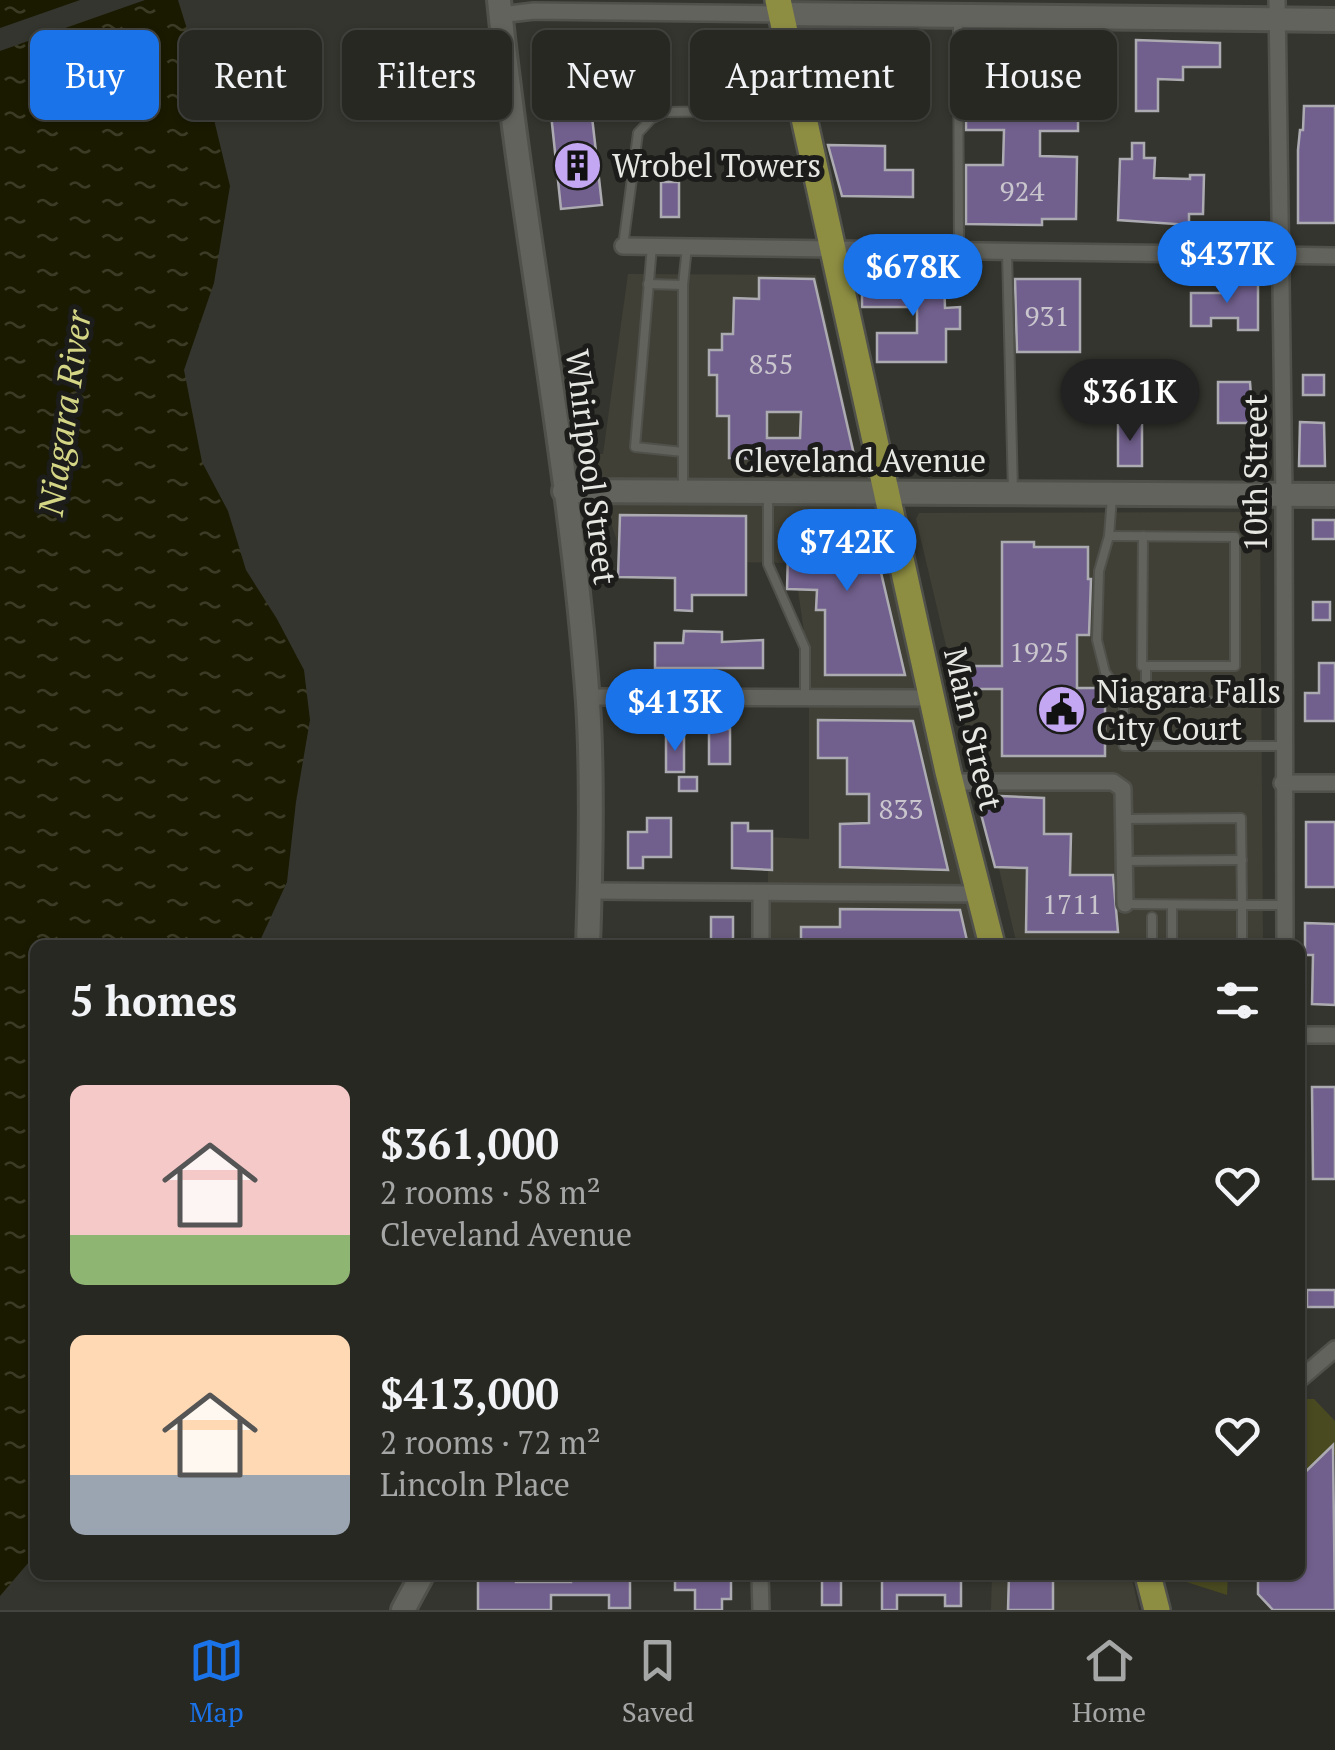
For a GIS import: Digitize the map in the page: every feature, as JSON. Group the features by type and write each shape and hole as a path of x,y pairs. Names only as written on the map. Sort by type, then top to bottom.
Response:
{"main road":[{"path":"780,7 910,8 958,16 1277,10 1335,20"},
{"name":"Whirlpool Street","path":"500,8 587,696 588,940"},
{"name":"Main Street","path":"804,120 950,782 991,940"},
{"name":"Cleveland Avenue","path":"564,491 1335,495"},
{"path":"403,1610 419,1580"},
{"path":"1149,1580 1157,1610"}],"street":[{"path":"500,8 534,12 780,7"},
{"name":"10th Street","path":"1277,10 1284,495 1284,940"},
{"path":"623,246 1335,256"},
{"path":"587,696 933,698"},
{"path":"950,782 1113,782 1123,789 1125,904"},
{"path":"1282,783 1335,783"},
{"path":"591,890 980,894"},
{"path":"761,894 761,940"},
{"path":"1305,1035 1335,1035"},
{"path":"1305,1375 1335,1349"},
{"path":"760,1580 760,1610"}],"lane":[{"path":"958,16 958,251"},
{"path":"623,246 638,133 666,112 690,112"},
{"path":"652,246 635,447 684,452"},
{"path":"684,491 687,247"},
{"path":"1008,252 1013,493"},
{"path":"648,284 684,285"},
{"path":"768,492 768,564 804,648 804,698"},
{"path":"1112,494 1110,536 1099,571 1098,640 1105,672 1124,699 1124,746 1282,746"},
{"path":"1110,536 1143,536 1234,536 1236,666 1142,666 1143,536"},
{"path":"1146,666 1146,700"},
{"path":"1124,699 1202,702 1282,698"},
{"path":"1124,819 1241,818 1242,940"},
{"path":"1124,862 1242,860"},
{"path":"1125,904 1284,905"},
{"path":"1172,905 1172,940"},
{"path":"1152,917 1152,940"}],"shaded area":[{"path":"628,274 816,275 856,456 874,457 985,940 768,940 768,837 809,839 809,666 794,563 623,560 589,454 603,454"},
{"path":"1260,512 1263,940 1016,940 916,519 919,513"},
{"path":"1305,1399 1314,1399 1335,1421 1335,1457 1332,1446 1305,1472"},
{"path":"992,1580 1132,1580 1139,1610 991,1610"},
{"path":"1180,1580 1228,1580 1227,1595"}],"water":[{"name":"Niagara River","path":"0,0 178,0 187,30 179,30 179,120 214,120 230,186 214,283 184,370 202,462 228,511 246,570 304,670 310,720 287,882 260,940 30,940 30,1561 0,1596"}],"pier":[{"path":"80,0 145,0 60,30 30,30 30,40 0,51 0,28"}],"building":[{"path":"1136,40 1220,43 1220,67 1183,67 1183,80 1158,79 1158,111 1136,111"},
{"path":"1304,106 1335,106 1335,223 1298,223 1298,150"},
{"path":"552,120 592,120 602,205 561,209"},
{"path":"966,120 1078,120 1078,131 1040,131 1040,156 1077,157 1076,219 1042,219 1042,225 966,224 966,165 1003,165 1004,130 966,130"},
{"path":"1132,143 1144,143 1144,158 1155,158 1154,178 1190,179 1190,175 1204,175 1203,214 1189,214 1189,225 1118,220 1120,159 1132,159"},
{"path":"828,145 885,146 885,170 913,170 913,197 842,196"},
{"path":"661,182 679,182 679,217 661,217"},
{"path":"759,278 814,279 857,468 772,468 772,459 729,458 729,416 717,416 717,375 709,375 709,350 722,350 722,334 733,334 734,298 759,299","holes":["767,412 801,412 800,438 767,438"]},
{"path":"944,279 945,308 960,307 960,329 946,329 946,362 877,362 877,333 917,333 917,307 862,307 862,280"},
{"path":"1015,279 1080,279 1080,352 1017,352"},
{"path":"1225,284 1258,284 1258,330 1238,330 1238,318 1211,318 1211,326 1191,326 1191,293 1225,293"},
{"path":"1303,375 1324,375 1324,395 1303,395"},
{"path":"1218,382 1250,382 1253,423 1218,423"},
{"path":"1118,422 1142,422 1142,466 1118,466"},
{"path":"1300,422 1324,423 1325,466 1299,466"},
{"path":"620,515 746,516 746,595 692,595 692,611 675,610 675,578 618,577"},
{"path":"796,516 868,517 905,675 825,675 825,610 816,610 817,590 787,589 788,554 796,554"},
{"path":"1313,520 1335,520 1335,539 1313,539"},
{"path":"1002,542 1034,542 1034,547 1088,547 1089,635 1077,635 1077,688 1105,688 1105,756 1002,756 1002,689 962,689 962,666 1002,666"},
{"path":"1313,602 1330,602 1330,620 1313,620"},
{"path":"684,631 722,632 722,642 763,640 763,668 655,668 655,643 683,643"},
{"path":"1319,663 1335,663 1335,721 1305,721 1305,693 1319,693"},
{"path":"818,720 913,721 948,870 840,867 840,824 869,823 869,794 847,794 847,758 818,758"},
{"path":"709,729 730,729 730,764 709,764"},
{"path":"666,735 684,735 684,772 666,772"},
{"path":"679,777 697,777 697,791 679,791"},
{"path":"976,795 1044,798 1044,834 1071,834 1070,875 1113,875 1118,932 1026,932 1027,868 995,867"},
{"path":"647,818 671,818 671,857 643,857 643,868 628,868 628,832 647,832"},
{"path":"1306,822 1335,822 1335,887 1306,887"},
{"path":"732,823 748,823 748,831 772,831 772,870 732,868"},
{"path":"840,909 960,910 967,940 801,940 801,927 840,927"},
{"path":"711,917 733,917 733,940 711,940"},
{"path":"1305,923 1335,924 1335,1005 1312,1004 1313,955 1305,955"},
{"path":"1312,1087 1335,1087 1335,1179 1313,1179"},
{"path":"1307,1290 1335,1290 1335,1307 1307,1307"},
{"path":"1333,1445 1335,1610 1273,1610 1258,1594 1258,1580 1305,1580 1305,1472"},
{"path":"478,1580 630,1580 630,1608 609,1608 609,1595 551,1595 551,1610 478,1610"},
{"path":"675,1580 731,1580 731,1599 722,1599 722,1610 695,1610 695,1590 675,1590"},
{"path":"822,1580 841,1580 841,1605 822,1605"},
{"path":"882,1580 961,1580 961,1606 945,1606 945,1595 897,1595 897,1610 882,1610"},
{"path":"1009,1580 1053,1580 1053,1610 1008,1610"}],"place":[{"name":"Wrobel Towers","path":"577,165"},
{"name":"Niagara Falls City Court","path":"1061,709"}]}
